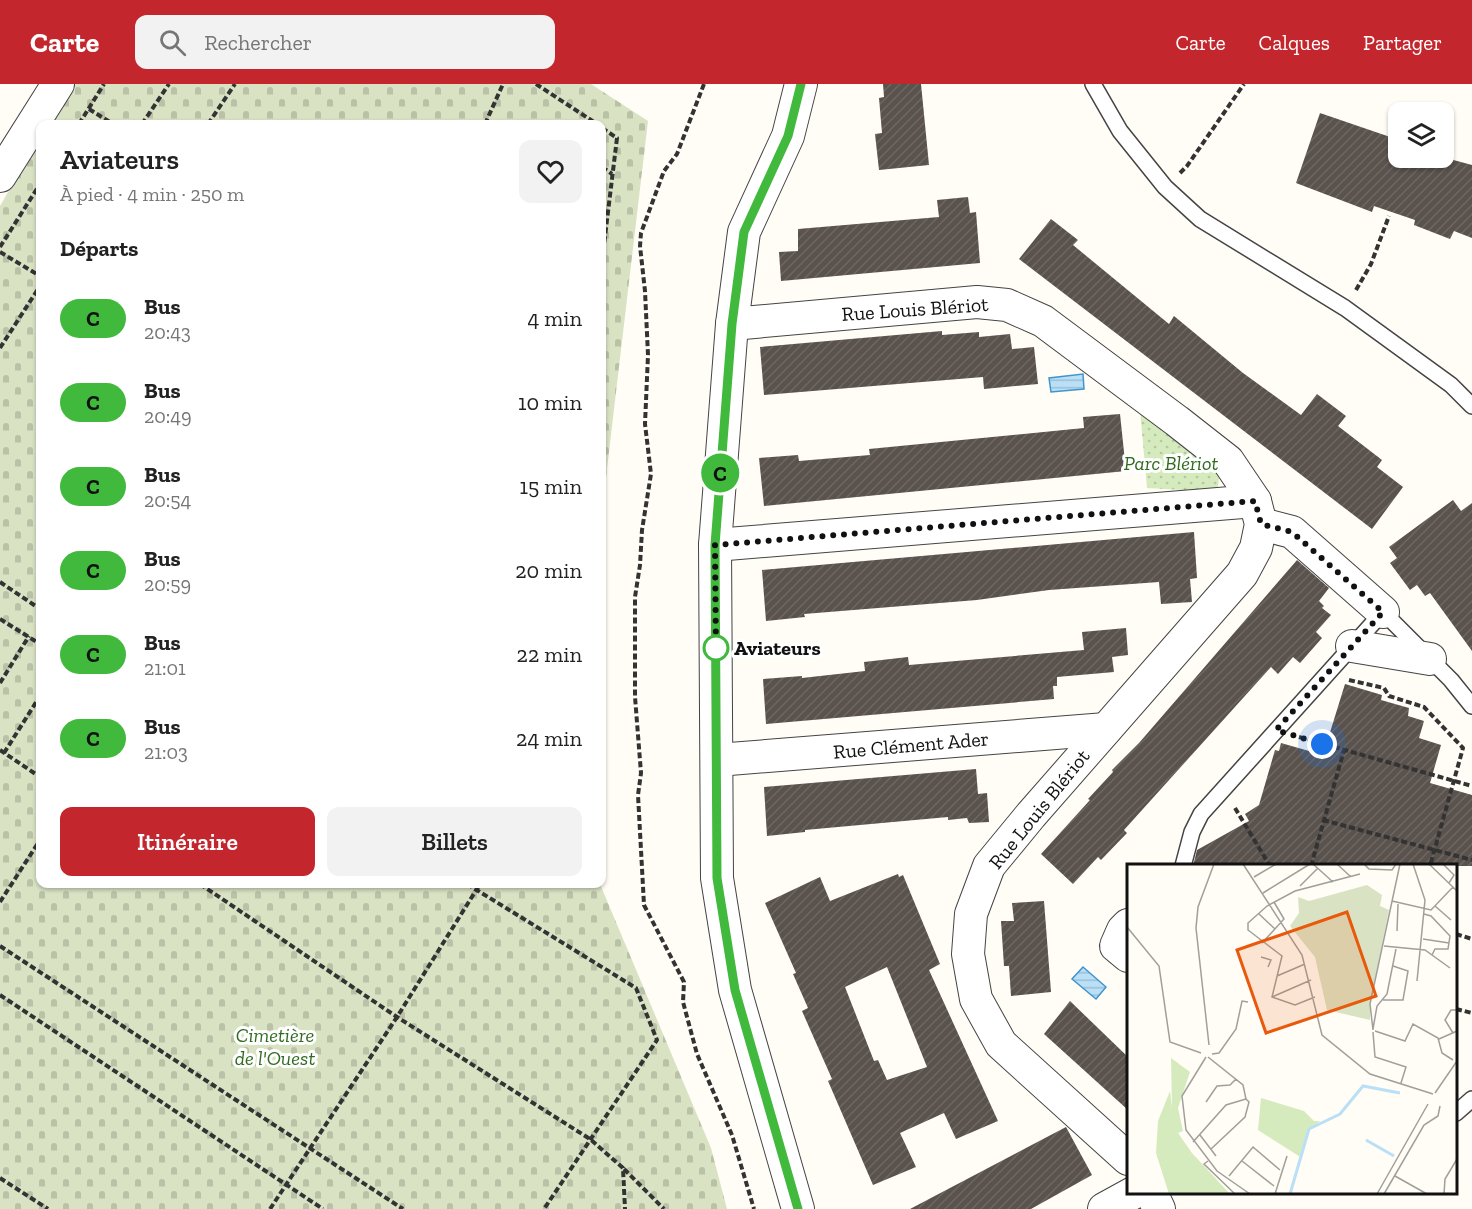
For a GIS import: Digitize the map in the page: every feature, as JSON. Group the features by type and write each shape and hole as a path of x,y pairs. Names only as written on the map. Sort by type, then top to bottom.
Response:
{"street":[{"path":"0,176 58,84"},
{"path":"798,1209 735,990 717,878 715,545 732,324 744,232 788,136 801,84"},
{"name":"Rue Louis Blériot","path":"732,324 977,302 1007,304 1043,321 1228,461 1258,512 1256,548 1242,574 989,866 971,914 968,954 976,999 1001,1044 1127,1159"},
{"path":"715,545 1258,512 1292,532 1383,612"},
{"path":"1342,657 1430,659"},
{"name":"Rue Clément Ader","path":"717,760 1106,729"},
{"path":"1127,926 1116,946 1127,955"},
{"path":"1104,1209 1131,1194"},
{"path":"1152,1194 1159,1209"}],"lane":[{"path":"1094,84 1120,130 1165,187 1200,219 1345,308 1451,385 1472,406"},
{"path":"1184,864 1192,832 1202,814 1383,612 1430,659 1472,706"},
{"path":"1457,1111 1472,1100"}],"path":[{"path":"82,120 104,84"},
{"path":"145,120 169,84"},
{"path":"211,120 235,84"},
{"path":"486,120 502,84"},
{"path":"536,84 591,120"},
{"path":"704,84 677,154 664,171 640,239 648,355 645,424 651,474 634,597 635,697 641,773 638,795 644,904 684,982 683,1002 697,1054 732,1135 754,1209"},
{"path":"1165,187 1187,166 1244,84"},
{"path":"89,109 107,120"},
{"path":"606,131 617,138 606,207"},
{"path":"606,170 612,174"},
{"path":"36,191 0,250 36,273"},
{"path":"1345,308 1371,264 1389,216"},
{"path":"0,348 36,292"},
{"path":"0,582 36,606"},
{"path":"0,619 36,641"},
{"path":"0,683 29,636"},
{"path":"1342,657 1343,679 1384,688 1389,696 1424,707 1463,748 1430,864"},
{"path":"36,702 2,752 36,773"},
{"path":"1276,730 1472,786"},
{"path":"1312,864 1344,750"},
{"path":"1223,789 1269,864"},
{"path":"1323,820 1472,860"},
{"path":"0,902 36,846"},
{"path":"206,888 397,1017 590,1139 664,1209"},
{"path":"270,1209 397,1017 476,889 636,988 657,1040 544,1209"},
{"path":"1457,935 1472,939"},
{"path":"0,945 403,1209"},
{"path":"0,995 323,1209"},
{"path":"1457,1009 1472,1013"},
{"path":"623,1168 625,1209"},
{"path":"0,1178 48,1209"}],"green space":[{"path":"71,84 591,84 648,121 606,477 606,120 50,120"},
{"name":"Cimetière de l'Ouest","path":"36,144 36,888 602,888 711,1148 727,1209 0,1209 0,206"},
{"name":"Parc Blériot","path":"1140,410 1221,465 1217,492 1147,488"}],"water":[{"path":"1083,374 1084,389 1051,392 1049,378"},
{"path":"1083,967 1106,987 1096,999 1072,979"}],"building":[{"path":"883,84 921,84 929,165 879,170 875,134 882,133 879,98 884,97"},
{"path":"1320,113 1388,136 1388,168 1454,168 1454,160 1472,165 1472,238 1454,231 1450,239 1414,225 1415,220 1374,206 1372,212 1296,183"},
{"path":"968,197 970,213 976,212 980,263 781,281 779,252 798,251 798,229 939,217 937,200"},
{"path":"1051,219 1078,240 1073,245 1169,324 1174,316 1243,373 1301,415 1317,394 1346,416 1338,426 1382,460 1377,467 1403,487 1372,529 1019,259"},
{"path":"942,331 942,335 979,332 979,337 1010,334 1012,349 1034,347 1038,384 984,389 983,377 764,395 760,347"},
{"path":"1120,414 1126,471 764,506 759,458 798,455 799,461 870,455 869,449 1084,428 1083,417"},
{"path":"1453,500 1461,511 1472,503 1472,651 1430,593 1425,596 1417,585 1410,590 1390,563 1397,558 1389,547"},
{"path":"1194,532 1197,578 1190,579 1192,602 1161,604 1159,582 1049,590 977,600 804,614 805,617 766,621 762,570"},
{"path":"1297,560 1329,588 1319,601 1324,606 1322,608 1331,615 1316,632 1322,638 1300,663 1293,657 1278,674 1271,667 1124,830 1127,833 1101,860 1098,857 1073,884 1041,854"},
{"path":"1126,628 1128,655 1112,657 1114,672 1057,677 1057,686 1053,686 1054,699 766,724 763,679 802,676 802,678 865,671 864,662 908,657 909,665 1084,650 1082,632"},
{"path":"1345,684 1382,695 1381,700 1409,708 1408,716 1424,721 1419,738 1441,745 1430,783 1472,795 1472,866 1457,866 1457,864 1194,864 1197,850 1249,821 1245,814 1259,805 1275,750 1279,751 1281,743 1323,755"},
{"path":"976,769 978,794 987,793 989,822 969,823 967,818 948,820 948,817 805,830 805,832 767,836 764,787"},
{"path":"898,874 899,877 903,875 940,964 929,970 998,1121 956,1139 944,1113 900,1133 916,1167 873,1185 828,1081 832,1079 802,1011 808,1008 793,974 796,973 765,903 820,877 830,901","holes":["887,967 927,1067 887,1080 878,1060 874,1061 845,987"]},
{"path":"1044,901 1051,992 1011,996 1009,966 1004,966 1001,921 1014,921 1012,903"},
{"path":"1070,1001 1127,1056 1127,1109 1044,1034"},
{"path":"1066,1127 1092,1175 1031,1209 910,1209"}],"bus line":[{"name":"C","path":"798,1209 735,990 717,878 715,545 732,324 744,232 788,136 801,84"}],"place":[{"name":"Aviateurs","path":"716,648"}],"route":[{"path":"716,648 716,656 715,545 1255,501 1261,524 1292,532 1383,612 1276,730 1322,744"}]}
